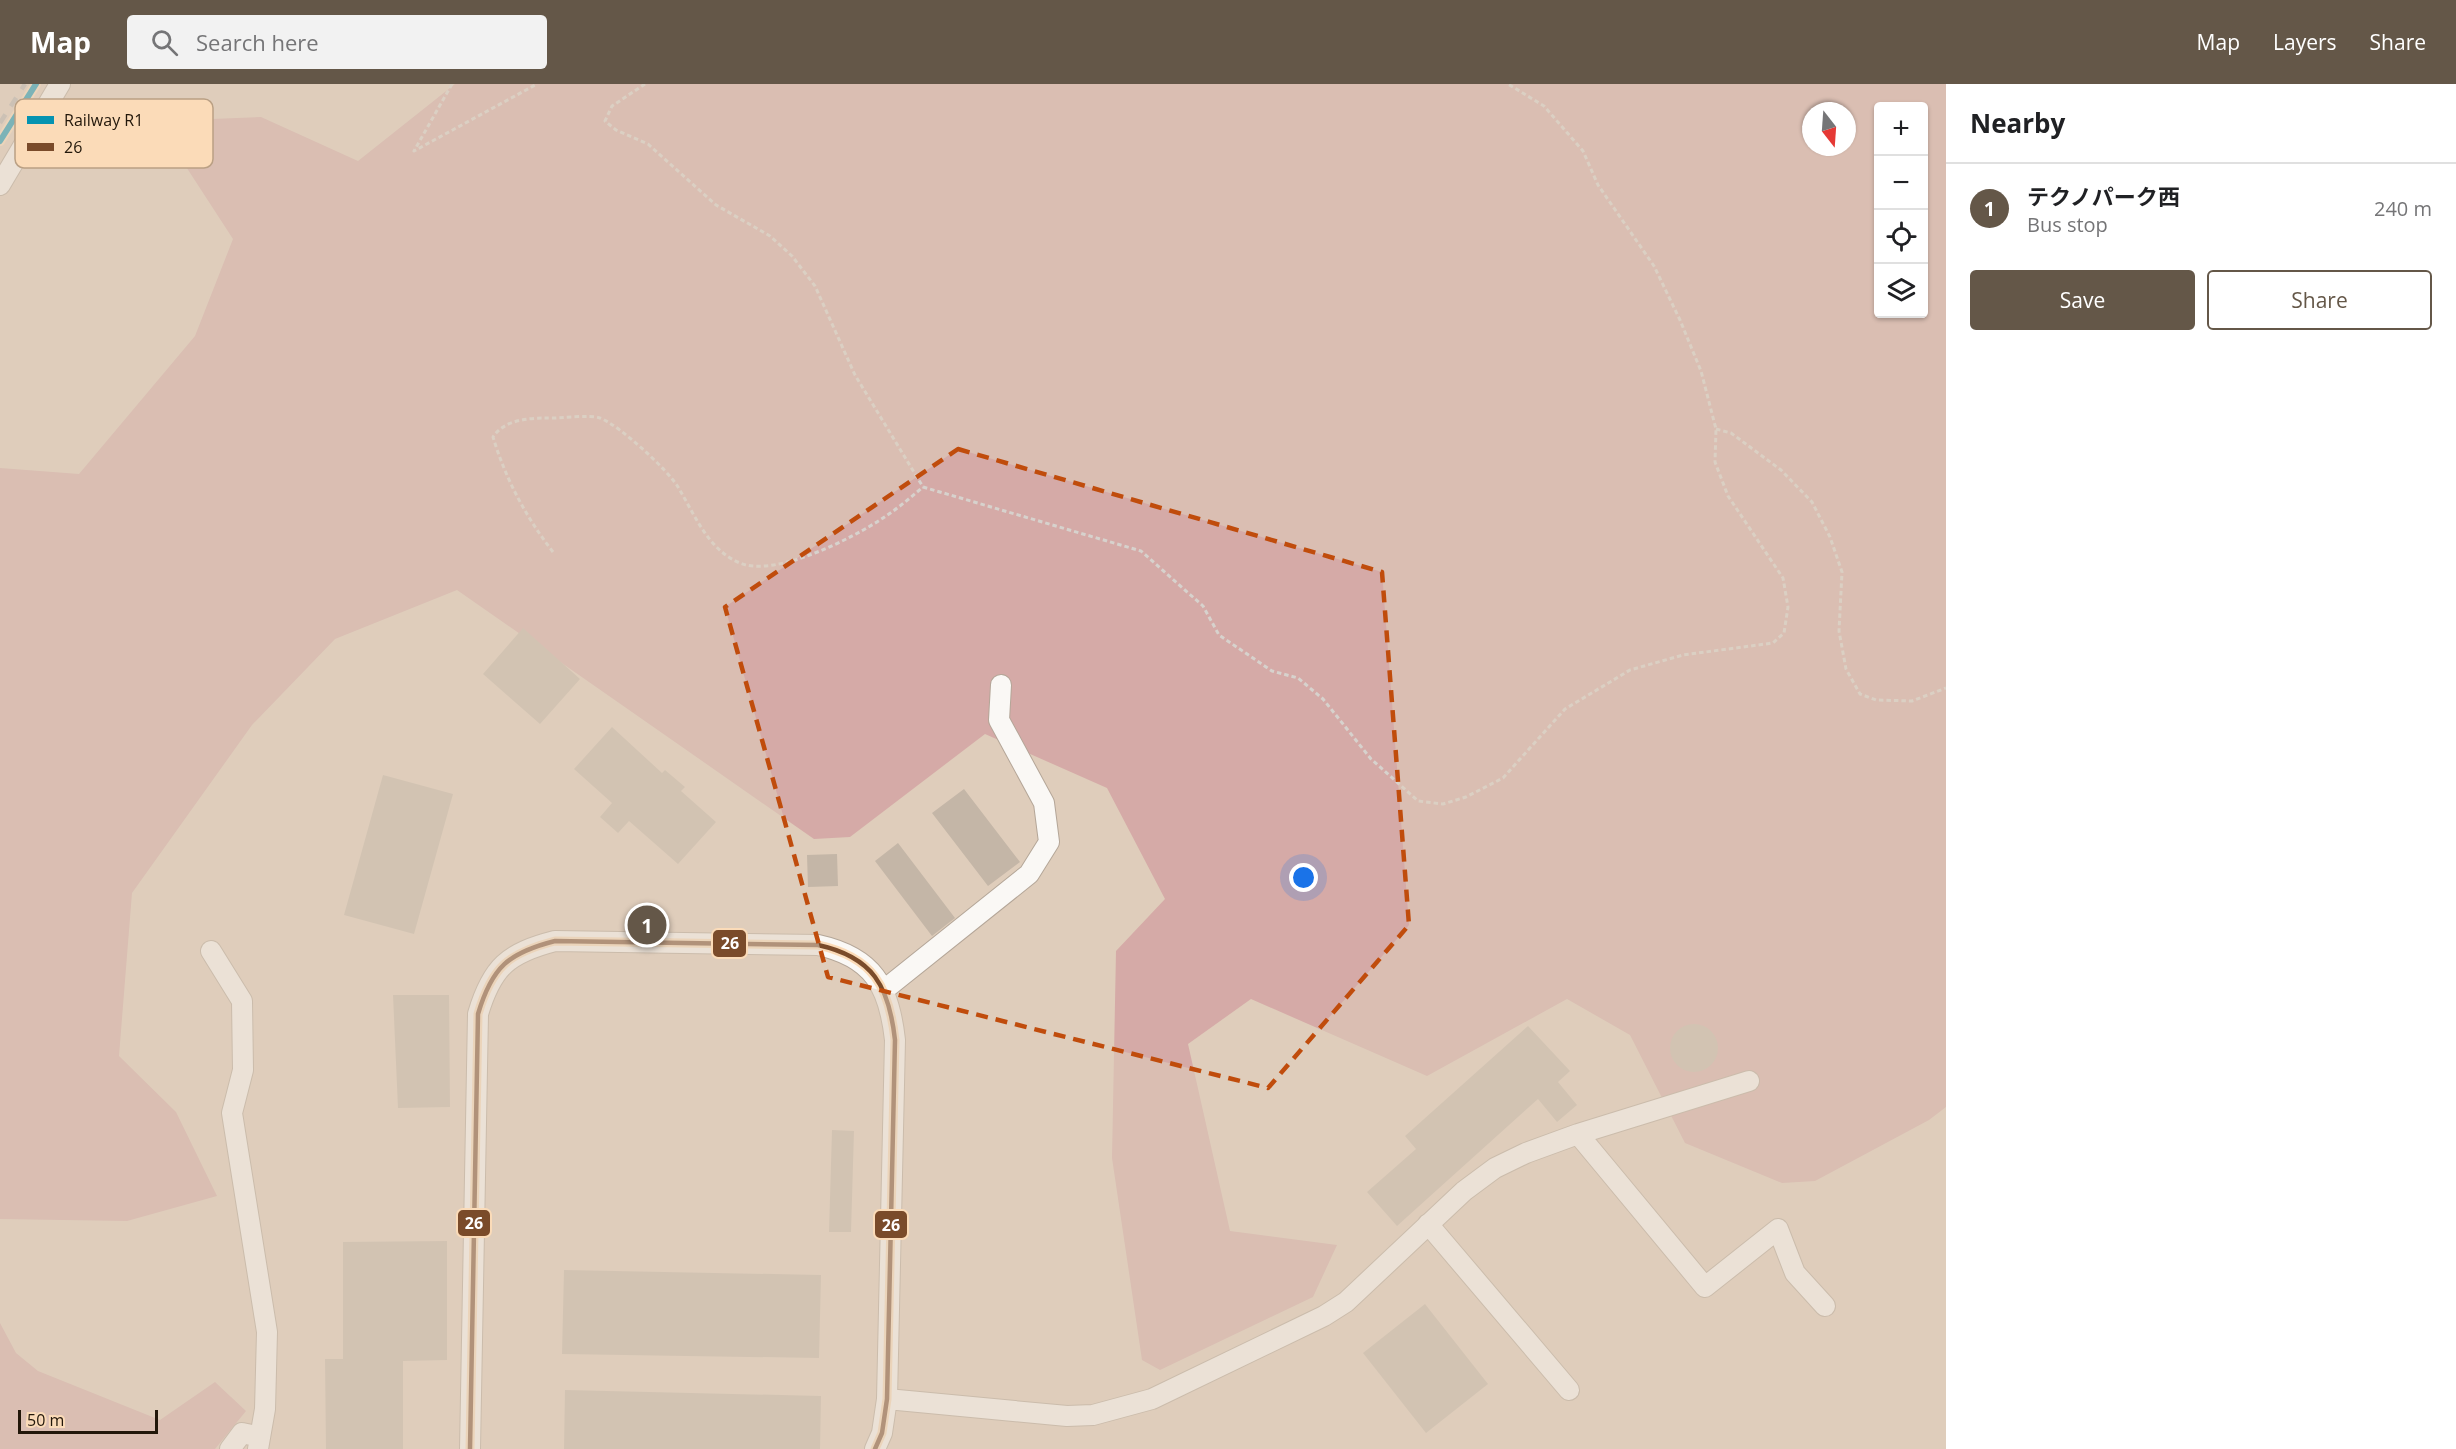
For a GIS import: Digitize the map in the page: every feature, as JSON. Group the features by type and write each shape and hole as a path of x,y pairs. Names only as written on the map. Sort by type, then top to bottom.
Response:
{"street":[{"path":"51,99 60,84"},
{"path":"0,184 15,159"},
{"path":"884,990 1029,874 1049,842 1044,803 999,720 1001,685"},
{"path":"470,1449 478,1014 486,987 503,964 528,948 555,941 818,945 840,950 856,958 873,973 884,990 892,1014 896,1040 887,1399 882,1433 876,1449"},
{"path":"211,951 242,1002 243,1071 231,1113 267,1332 266,1409 259,1443 242,1433 230,1449"},
{"path":"887,1399 1067,1416 1093,1415 1123,1409 1152,1399 1324,1316 1346,1302 1464,1191 1495,1168 1526,1152 1578,1134 1749,1081"},
{"path":"1578,1134 1705,1287 1778,1229 1794,1273 1825,1306"},
{"path":"1428,1224 1569,1390"}],"path":[{"path":"452,84 414,151 537,84"},
{"path":"645,84 612,106 604,121 616,130 648,144 716,205 770,236 792,256 815,286 855,375 923,487 1141,551 1203,606 1219,635 1272,671 1298,678 1323,699 1371,759 1404,790 1418,801 1443,804 1466,798 1503,778 1565,709 1630,670 1683,655 1773,643 1784,633 1788,607 1783,578 1728,496 1715,462 1716,429 1701,371 1654,266 1598,185 1583,151 1569,133 1544,106 1508,84"},
{"path":"554,552 531,524 503,467 493,437 499,429 528,418 599,418 630,439 677,484 699,525 720,551 740,564 761,568 796,559 844,540 884,518 923,487"},
{"path":"1716,429 1731,433 1781,470 1812,502 1842,572 1839,631 1846,669 1860,694 1876,700 1912,701 1946,688"}],"highlighted area":[{"path":"958,449 1382,572 1409,925 1268,1088 828,977 725,607"}],"shaded area":[{"path":"455,84 1946,84 1946,1107 1929,1120 1815,1181 1782,1183 1685,1143 1630,1035 1567,999 1427,1076 1251,999 1188,1044 1230,1231 1337,1245 1313,1297 1160,1370 1142,1360 1112,1158 1116,951 1165,899 1107,788 985,734 850,837 814,839 457,590 335,639 252,725 132,893 119,1056 176,1112 217,1196 127,1221 0,1219 0,468 79,474 195,336 233,239 187,168 213,168 213,119 261,117 358,161"},
{"path":"0,1323 16,1353 38,1371 160,1420 215,1382 246,1411 215,1449 0,1449"}],"building":[{"path":"523,628 580,679 540,724 483,674"},
{"path":"612,727 662,773 665,770 685,787 681,791 716,822 678,864 629,821 618,833 600,817 612,803 574,769"},
{"path":"383,775 453,794 414,934 344,915"},
{"path":"964,789 1020,862 988,886 932,813"},
{"path":"898,843 955,918 932,936 875,861"},
{"path":"837,854 838,886 808,887 807,855"},
{"path":"393,995 449,995 450,1107 398,1108"},
{"path":"1694,1024 1711,1031 1718,1048 1711,1065 1694,1072 1677,1065 1670,1048 1677,1031"},
{"path":"1528,1026 1570,1071 1558,1082 1577,1105 1557,1122 1538,1099 1397,1226 1367,1192 1416,1149 1405,1136"},
{"path":"832,1130 854,1131 851,1232 829,1232"},
{"path":"447,1241 447,1360 403,1361 403,1449 326,1449 325,1359 343,1359 343,1242"},
{"path":"564,1270 821,1275 819,1358 562,1354"},
{"path":"1425,1304 1488,1384 1426,1433 1363,1353"},
{"path":"565,1390 821,1396 820,1449 564,1449"}],"railway":[{"path":"15,99 25,84"},
{"path":"27,99 36,84"},
{"path":"0,123 15,100"},
{"path":"0,141 15,117"}],"rail line":[{"name":"R1","path":"27,99 36,84"},
{"name":"R1","path":"0,141 15,117"}],"transit line":[{"name":"26","path":"470,1449 478,1014 489,984 504,964 525,951 555,941 818,945 852,957 865,966 883,989 895,1040 887,1399 882,1433 875,1449"}],"place":[{"name":"テクノパーク西","path":"647,925"}]}
